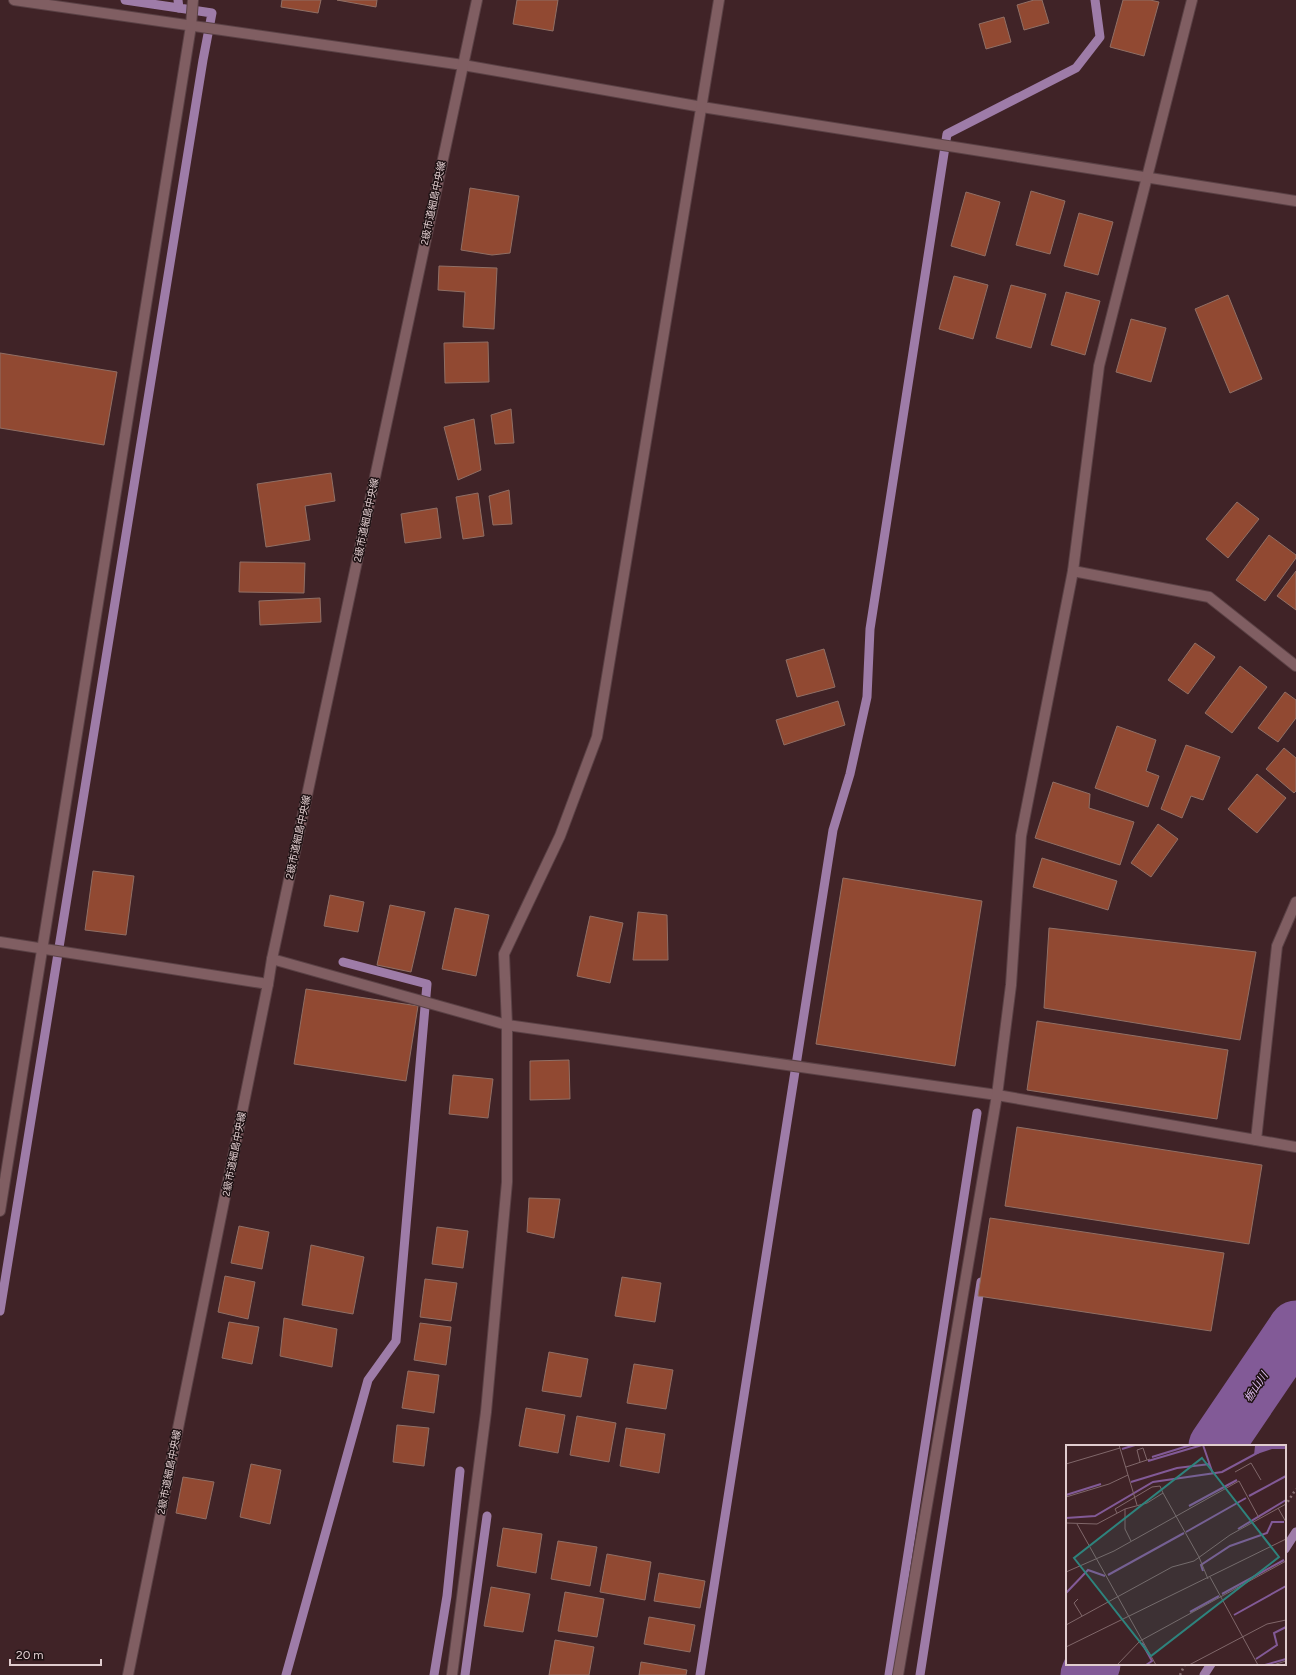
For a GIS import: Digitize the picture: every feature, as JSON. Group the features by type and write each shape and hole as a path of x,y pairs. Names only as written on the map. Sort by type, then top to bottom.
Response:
{"street":[{"path":"14,0 463,65 702,107 1296,201"},
{"path":"0,1211 194,0"},
{"name":"2級市道細島中央線","path":"128,1675 272,959 477,0"},
{"path":"452,1675 486,1412 507,1182 507,1025 504,954 560,836 597,737 719,0"},
{"path":"898,1675 996,1095 1011,985 1021,836 1073,571 1099,366 1192,0"},
{"path":"1073,571 1209,597 1296,666"},
{"path":"1256,1140 1276,946 1296,902"},
{"path":"0,942 268,984"},
{"path":"272,959 507,1025 996,1095 1296,1147"}],"path":[{"path":"1286,1504 1296,1489"},
{"path":"1180,1675 1185,1665"}],"building":[{"path":"282,0 321,0 318,13 281,7"},
{"path":"337,0 377,0 376,7"},
{"path":"517,0 558,0 553,31 513,24"},
{"path":"1034,0 1042,0 1049,23 1024,30 1017,5"},
{"path":"1123,0 1150,0 1159,2 1144,56 1110,47"},
{"path":"1004,17 1011,42 986,49 979,24"},
{"path":"470,188 519,196 510,253 492,255 461,250"},
{"path":"1031,191 1065,201 1050,254 1016,245"},
{"path":"966,192 1000,202 985,256 951,246"},
{"path":"1079,213 1113,222 1098,275 1064,266"},
{"path":"439,266 497,268 494,329 463,327 465,292 438,290"},
{"path":"954,276 988,285 973,339 939,329"},
{"path":"1011,285 1046,294 1031,348 996,338"},
{"path":"1066,292 1100,301 1085,355 1051,345"},
{"path":"1228,295 1262,379 1230,393 1195,309"},
{"path":"1131,319 1166,328 1151,382 1116,372"},
{"path":"488,342 489,382 445,383 444,343"},
{"path":"0,353 117,372 104,445 0,428"},
{"path":"511,409 514,443 495,444 491,415"},
{"path":"474,419 481,470 458,480 444,427"},
{"path":"331,473 335,501 305,506 310,540 266,547 257,484"},
{"path":"509,490 512,524 493,525 489,496"},
{"path":"478,493 484,536 463,539 456,497"},
{"path":"1237,502 1259,519 1228,558 1206,539"},
{"path":"437,508 441,538 405,543 401,514"},
{"path":"1269,535 1296,555 1296,558 1265,601 1236,580"},
{"path":"240,562 305,563 304,593 239,592"},
{"path":"1296,571 1296,610 1277,596"},
{"path":"320,598 321,622 260,625 259,601"},
{"path":"1195,643 1215,657 1188,694 1168,680"},
{"path":"824,649 835,687 797,697 786,660"},
{"path":"1240,666 1267,687 1232,733 1205,713"},
{"path":"1285,692 1296,700 1296,718 1278,742 1258,728"},
{"path":"838,701 845,725 784,745 776,720"},
{"path":"1117,726 1156,740 1146,771 1159,776 1148,807 1095,788"},
{"path":"1186,745 1220,757 1203,800 1191,796 1182,818 1161,809"},
{"path":"1284,748 1296,758 1296,791 1294,793 1266,769"},
{"path":"1257,774 1286,798 1257,833 1228,809"},
{"path":"1053,782 1090,794 1089,808 1134,822 1120,865 1035,838"},
{"path":"1158,824 1178,839 1151,877 1131,863"},
{"path":"1042,858 1117,881 1108,910 1033,887"},
{"path":"93,871 134,876 126,935 85,930"},
{"path":"843,878 982,901 955,1066 816,1044"},
{"path":"330,895 364,902 358,932 324,926"},
{"path":"390,905 425,912 411,972 377,965"},
{"path":"455,908 489,915 476,976 442,969"},
{"path":"638,912 667,915 668,960 633,960"},
{"path":"590,916 623,923 610,983 577,976"},
{"path":"1049,928 1256,952 1240,1040 1044,1008"},
{"path":"306,989 418,1006 406,1081 294,1064"},
{"path":"1037,1021 1228,1050 1217,1119 1027,1090"},
{"path":"569,1060 570,1099 530,1100 530,1061"},
{"path":"453,1075 493,1079 488,1118 449,1114"},
{"path":"1017,1127 1262,1165 1249,1244 1005,1206"},
{"path":"529,1198 560,1199 554,1238 527,1232"},
{"path":"990,1218 1224,1253 1211,1331 978,1296"},
{"path":"239,1226 269,1232 262,1269 231,1263"},
{"path":"437,1227 468,1231 463,1268 432,1264"},
{"path":"311,1245 364,1257 353,1314 302,1305"},
{"path":"225,1276 255,1282 248,1319 218,1312"},
{"path":"622,1277 661,1283 655,1322 615,1316"},
{"path":"425,1279 457,1283 451,1321 420,1317"},
{"path":"284,1318 337,1329 332,1367 280,1356"},
{"path":"229,1322 259,1327 252,1364 222,1358"},
{"path":"420,1323 451,1327 446,1365 414,1360"},
{"path":"549,1352 588,1359 581,1397 542,1391"},
{"path":"634,1364 673,1370 666,1409 627,1403"},
{"path":"408,1371 439,1375 434,1413 402,1408"},
{"path":"526,1408 565,1415 558,1453 519,1446"},
{"path":"577,1416 616,1423 609,1462 570,1455"},
{"path":"397,1425 429,1428 424,1466 393,1462"},
{"path":"626,1428 665,1434 659,1473 620,1466"},
{"path":"251,1464 281,1470 270,1524 240,1517"},
{"path":"183,1477 214,1482 206,1519 176,1513"},
{"path":"503,1528 542,1534 536,1573 497,1566"},
{"path":"558,1541 597,1547 590,1586 551,1579"},
{"path":"607,1554 651,1562 645,1600 600,1592"},
{"path":"659,1573 705,1581 700,1608 654,1601"},
{"path":"491,1587 530,1594 523,1632 484,1626"},
{"path":"565,1592 604,1599 597,1637 558,1631"},
{"path":"649,1617 695,1625 690,1652 644,1644"},
{"path":"555,1640 594,1647 589,1675 549,1675"},
{"path":"641,1662 687,1670 686,1675 639,1675"}],"waterway":[{"path":"125,0 179,8"},
{"path":"0,1311 203,60 212,13 179,8 178,0"},
{"path":"700,1675 833,830 850,774 867,697 870,629 947,134 1076,68 1100,37 1095,0"},
{"path":"286,1675 368,1380 396,1341 427,984 343,962"},
{"path":"889,1675 977,1113"},
{"path":"920,1675 981,1282"},
{"name":"栃山川","path":"1217,1445 1296,1328"},
{"path":"434,1675 447,1596 460,1471"},
{"path":"465,1675 487,1516"},
{"path":"1286,1547 1296,1532"},
{"name":"栃山川","path":"1088,1675 1093,1665"},
{"path":"1204,1675 1210,1665"},
{"path":"1091,1668 1109,1675"}]}
